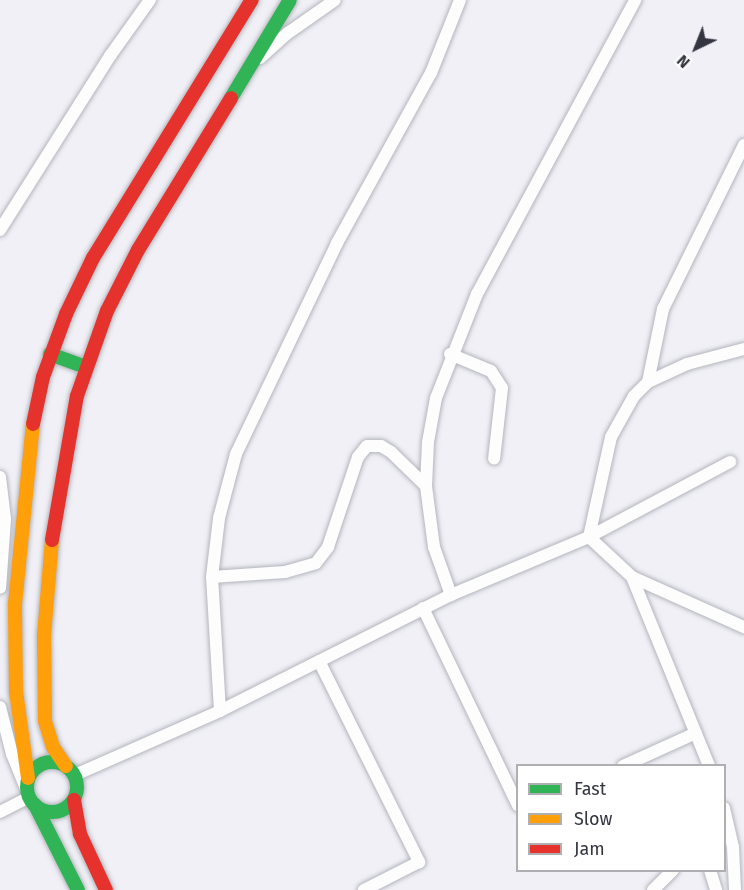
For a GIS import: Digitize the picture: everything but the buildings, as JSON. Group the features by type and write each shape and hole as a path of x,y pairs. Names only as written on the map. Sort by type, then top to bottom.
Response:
{"street":[{"path":"0,230 110,56 150,0"},
{"path":"252,0 93,258 50,354 29,442 14,633 17,701 30,793 52,812 65,809 74,800 78,788 70,770 53,747 45,720 45,625 55,510 70,425 86,367 107,311 138,250 253,65 290,0"},
{"path":"253,65 288,33 335,0"},
{"path":"220,711 212,578 219,518 236,454 338,243 431,73 460,0"},
{"path":"451,595 434,547 426,486 428,442 435,398 450,354 477,294 635,0"},
{"path":"648,382 663,309 744,145"},
{"path":"589,537 611,437 625,408 648,382 687,364 744,349"},
{"path":"50,354 86,367"},
{"path":"450,354 491,372 502,388 494,459"},
{"path":"212,578 285,572 316,563 328,547 358,457 367,446 381,446 390,452 426,486"},
{"path":"0,812 30,793 36,767 47,762 70,770 220,711 423,608 589,537 730,462"},
{"path":"0,588 5,519 1,480 24,483"},
{"path":"589,537 632,577 744,627"},
{"path":"632,577 708,764"},
{"path":"423,608 516,801"},
{"path":"319,662 419,862 364,890"},
{"path":"0,707 12,754 78,890"},
{"path":"625,764 696,733"},
{"path":"74,800 80,834 106,890"},
{"path":"726,817 733,847 735,890"},
{"path":"653,890 671,872"},
{"path":"711,872 716,890"}],"traffic: fast":[{"path":"231,98 290,0"},
{"path":"50,354 86,367"},
{"path":"47,762 57,762 70,769 77,782 77,787 77,792 70,805 57,812 47,812 38,808 31,801 27,792 27,782 31,773 38,766 47,762"},
{"path":"35,805 78,890"}],"traffic: slow":[{"path":"28,778 16,691 15,604 33,424"},
{"path":"52,540 44,635 45,721 53,747 66,766"}],"traffic: jam":[{"path":"33,424 43,377 66,314 93,258 252,0"},
{"path":"52,540 77,396 107,311 138,250 231,98"},
{"path":"74,800 80,834 106,890"}]}
